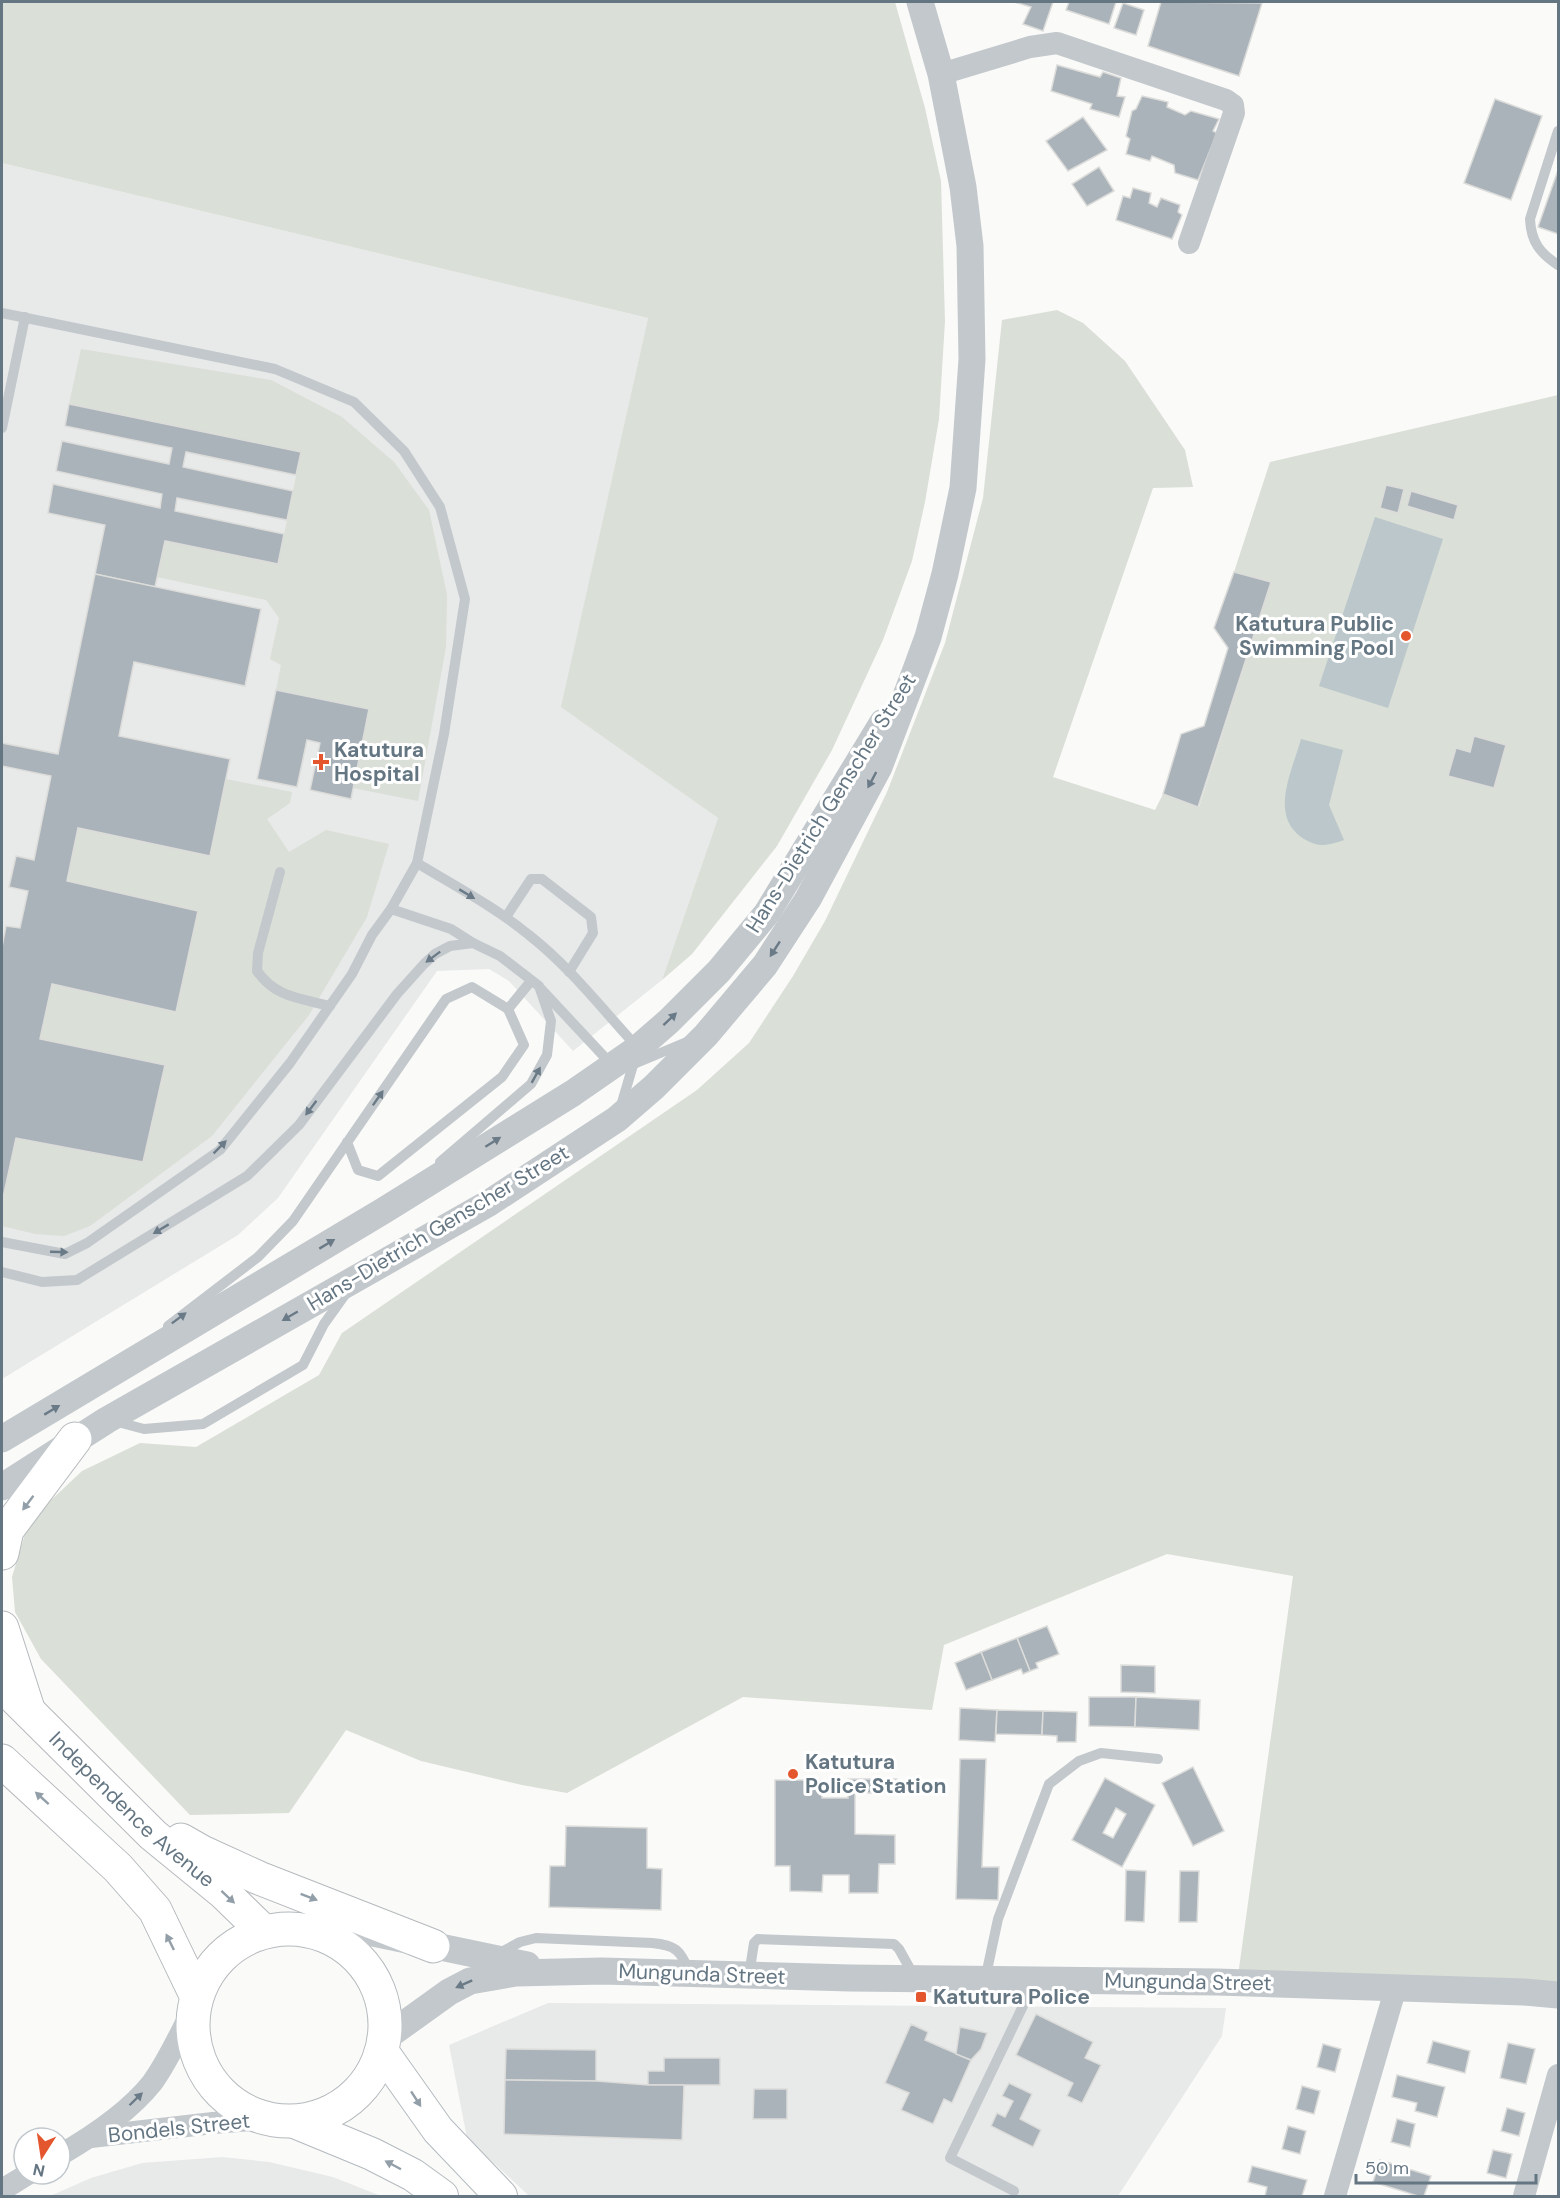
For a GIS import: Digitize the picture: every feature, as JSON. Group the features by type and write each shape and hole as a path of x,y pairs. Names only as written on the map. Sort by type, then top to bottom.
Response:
{"main road":[{"path":"2,1554 7,1530 75,1439"},
{"path":"2,1628 29,1711"},
{"name":"Independence Avenue","path":"2,1685 153,1836 224,1893 264,1932"},
{"path":"2,1761 118,1868 155,1910 194,2002 194,2041 197,2057 208,2078 224,2097 244,2110 279,2120 372,2154 413,2175 442,2196"},
{"path":"125,1807 202,1852 250,1874 433,1946"},
{"path":"194,2002 211,1967 235,1944 264,1932 282,1928 322,1934 341,1944 358,1958 372,1975 381,1995 385,2016 383,2044 373,2073 357,2093 345,2103 316,2118 279,2120"},
{"path":"383,2044 438,2130 501,2196"}],"street":[{"name":"Hans-Dietrich Genscher Street","path":"2,1487 75,1439 489,1203 617,1119 654,1088 706,1035 765,965 808,899 879,767 917,667 928,637 957,525 963,488 972,359 970,246 963,187 941,74 920,2"},
{"path":"941,74 1030,47 1057,43 1226,100 1233,105 1234,113 1190,243"},
{"name":"Hans-Dietrich Genscher Street","path":"2,1439 383,1211 628,1059 719,971 767,913 917,667"},
{"path":"300,1929 373,1933 563,1972"},
{"path":"383,2044 448,1992 470,1981 516,1973 563,1972"},
{"name":"Mungunda Street","path":"563,1972 1217,1982 1396,1987 1558,1995"},
{"path":"1335,2196 1396,1987"},
{"name":"Bondels Street","path":"72,2148 91,2137 121,2113 151,2084 166,2060 194,2002"},
{"path":"1524,2196 1558,2075"},
{"name":"Bondels Street","path":"91,2137 213,2123 279,2120"}],"lane":[{"path":"1558,131 1530,219 1531,233 1537,248 1558,265"},
{"path":"2,313 275,369 354,402 404,452 440,507 465,599 444,734 417,863 391,909 372,935 352,974 290,1063 220,1150 87,1243 65,1254 2,1242"},
{"path":"2,428 25,317"},
{"path":"417,863 506,917 531,936 569,972 628,1059 617,1119"},
{"path":"280,872 258,953 257,971 265,983 279,992 330,1006"},
{"path":"506,917 531,879 536,878 542,879 591,917 593,933 569,972"},
{"path":"391,909 451,929 500,956 628,1059"},
{"path":"2,1272 42,1282 77,1280 247,1176 299,1125 397,994 424,964 435,954 450,946 473,943"},
{"path":"508,1009 535,984"},
{"path":"383,1211 531,1084 548,1055 551,1021 535,984"},
{"path":"82,1392 258,1257 293,1221 347,1142 446,999 472,987 508,1009 524,1045 502,1077 378,1176 358,1170 347,1142"},
{"path":"628,1059 706,1035"},
{"path":"108,1420 144,1429 202,1424 303,1365 340,1299 364,1273"},
{"path":"986,1980 998,1919 1049,1784 1079,1761 1101,1753 1158,1759"},
{"path":"490,1958 520,1942 536,1938 652,1943 669,1945 677,1950 685,1961 689,1973"},
{"path":"749,1975 754,1943 758,1939 894,1944 915,1979"},
{"path":"1014,2191 950,2158 1035,1981"}],"shaded area":[{"path":"2,2 895,2 925,108 941,181 945,321 939,419 912,561 883,640 832,750 777,846 692,954 662,980 718,818 561,707 648,318 2,163"},
{"name":"Katutura Hospital","path":"2,163 648,318 562,706 718,818 662,980 573,1051 509,981 489,969 437,971 278,1198 238,1235 2,1379"},
{"path":"1057,310 1083,323 1125,361 1185,450 1193,487 1153,488 1053,777 1155,810 1163,794 1199,807 1271,582 1234,572 1270,462 1558,395 1558,1995 1237,1983 1293,1576 1167,1554 944,1645 932,1710 743,1697 567,1793 522,1785 421,1761 346,1730 289,1813 190,1815 41,1659 15,1612 12,1577 25,1534 48,1503 82,1471 140,1443 196,1447 319,1375 342,1333 697,1090 749,1043 793,976 825,921 887,792 945,643 983,498 1002,320"},
{"path":"81,349 271,380 342,417 394,462 429,510 447,595 446,647 418,801 353,788 369,709 276,690 281,665 270,659 279,618 266,600 157,577 165,541 278,564 301,452 69,404"},
{"path":"1375,517 1443,539 1388,708 1319,686"},
{"path":"1301,739 1343,750 1329,805 1344,840 1327,845 1312,843 1301,837 1291,827 1286,816 1286,791"},
{"path":"226,779 292,792 290,803 267,819 289,852 326,830 389,844 367,917 309,1015 212,1136 90,1226 64,1236 35,1234 2,1226 2,1197 52,984 176,1012 198,911 67,881 78,828 209,856"},
{"path":"548,2003 1226,2008 1222,2036 1118,2196 529,2196 467,2138 449,2045"},
{"path":"222,2157 269,2162 333,2177 381,2196 50,2196 91,2178 142,2163"}],"building":[{"path":"1014,2 1053,2 1043,31 1023,24 1031,7"},
{"path":"1069,2 1116,2 1109,24 1066,10"},
{"path":"1161,2 1262,3 1239,76 1148,46"},
{"path":"1123,3 1144,10 1136,35 1114,28"},
{"path":"1057,65 1100,77 1103,72 1121,78 1117,96 1125,97 1119,117 1090,109 1092,104 1051,91"},
{"path":"1142,96 1168,102 1167,107 1185,115 1191,111 1219,119 1213,131 1217,133 1198,180 1175,173 1174,165 1152,156 1150,161 1126,154 1130,139 1126,136 1132,111 1136,109"},
{"path":"1495,99 1542,116 1511,200 1464,183"},
{"path":"1083,117 1107,150 1068,171 1046,141"},
{"path":"1099,167 1114,191 1087,206 1072,184"},
{"path":"1558,170 1558,234 1538,227"},
{"path":"1133,188 1151,193 1149,203 1157,207 1161,198 1180,205 1178,212 1182,215 1172,239 1116,220 1123,196 1130,198"},
{"path":"69,404 301,452 296,475 186,452 183,467 293,491 287,520 177,498 175,511 284,534 278,564 165,541 155,587 95,574 105,525 48,513 53,484 160,508 162,494 56,471 62,441 169,464 172,448 65,426"},
{"path":"1386,485 1404,489 1398,513 1380,508"},
{"path":"1411,491 1458,505 1454,520 1407,506"},
{"path":"1234,572 1271,582 1198,807 1163,794 1181,734 1204,726 1228,648 1214,628"},
{"path":"95,574 261,609 245,686 134,662 119,736 230,759 210,856 78,828 67,881 198,911 176,1012 52,984 40,1039 165,1065 143,1162 16,1138 3,1198 2,947 6,926 20,928 28,891 9,887 16,856 34,860 51,776 2,766 2,743 58,754"},
{"path":"276,690 369,709 351,799 310,790 320,743 307,740 297,787 257,779"},
{"path":"1474,736 1506,745 1494,788 1448,776 1456,748 1470,752"},
{"path":"1047,1626 1059,1654 1036,1663 1038,1668 1030,1671 1017,1638"},
{"path":"1017,1638 1030,1671 1023,1674 1021,1669 992,1680 981,1652"},
{"path":"981,1652 992,1680 966,1690 955,1663"},
{"path":"1121,1665 1155,1666 1155,1693 1121,1692"},
{"path":"1089,1697 1136,1697 1135,1727 1089,1726"},
{"path":"1136,1697 1200,1700 1199,1730 1135,1727"},
{"path":"960,1708 997,1710 995,1742 959,1740"},
{"path":"997,1710 1043,1711 1042,1735 996,1734"},
{"path":"1043,1711 1077,1712 1076,1742 1057,1742 1057,1736 1042,1735"},
{"path":"960,1759 986,1759 982,1867 999,1867 998,1900 956,1899"},
{"path":"1193,1767 1224,1831 1193,1846 1162,1783"},
{"path":"1105,1778 1155,1805 1122,1867 1072,1840","holes":["1116,1808 1126,1814 1113,1838 1103,1833"]},
{"path":"848,1779 897,1779 897,1793 855,1793 855,1834 895,1835 895,1864 879,1864 878,1893 849,1893 849,1875 823,1875 822,1892 790,1891 790,1866 775,1866 775,1780 822,1780 822,1798 848,1798"},
{"path":"566,1826 647,1828 647,1868 662,1869 661,1910 549,1907 550,1866 565,1866"},
{"path":"1126,1870 1146,1871 1144,1922 1125,1921"},
{"path":"1180,1871 1199,1871 1197,1922 1179,1922"},
{"path":"1036,2014 1093,2042 1085,2058 1101,2065 1082,2103 1067,2096 1073,2083 1016,2055"},
{"path":"911,2024 928,2032 925,2040 971,2060 952,2103 944,2099 933,2124 901,2110 909,2093 885,2083"},
{"path":"960,2027 987,2033 981,2049 971,2060 956,2054"},
{"path":"1433,2041 1470,2051 1465,2073 1427,2063"},
{"path":"1508,2043 1535,2049 1526,2084 1500,2078"},
{"path":"1323,2044 1341,2049 1335,2072 1317,2067"},
{"path":"506,2049 596,2050 596,2081 505,2080"},
{"path":"664,2058 720,2058 720,2085 648,2085 648,2071 664,2071"},
{"path":"1397,2075 1445,2087 1437,2117 1415,2111 1417,2103 1392,2097"},
{"path":"505,2080 684,2085 682,2140 504,2134"},
{"path":"1009,2083 1032,2094 1020,2119 1041,2130 1033,2147 991,2126 997,2113 1005,2117 1013,2101 1002,2096"},
{"path":"1302,2086 1320,2091 1314,2114 1296,2109"},
{"path":"754,2089 787,2089 787,2119 753,2119"},
{"path":"1507,2108 1525,2113 1519,2136 1501,2131"},
{"path":"1397,2119 1415,2124 1410,2147 1391,2142"},
{"path":"1288,2126 1306,2131 1300,2154 1282,2149"},
{"path":"1493,2150 1512,2154 1506,2178 1487,2173"},
{"path":"1380,2160 1431,2176 1424,2196 1373,2182"},
{"path":"1252,2166 1307,2180 1302,2196 1265,2196 1267,2187 1248,2182"}],"place":[{"name":"Katutura Public Swimming Pool","path":"1406,636"},
{"name":"Katutura Hospital","path":"321,762"},
{"name":"Katutura Police Station","path":"793,1774"},
{"name":"Katutura Police","path":"921,1997"}]}
